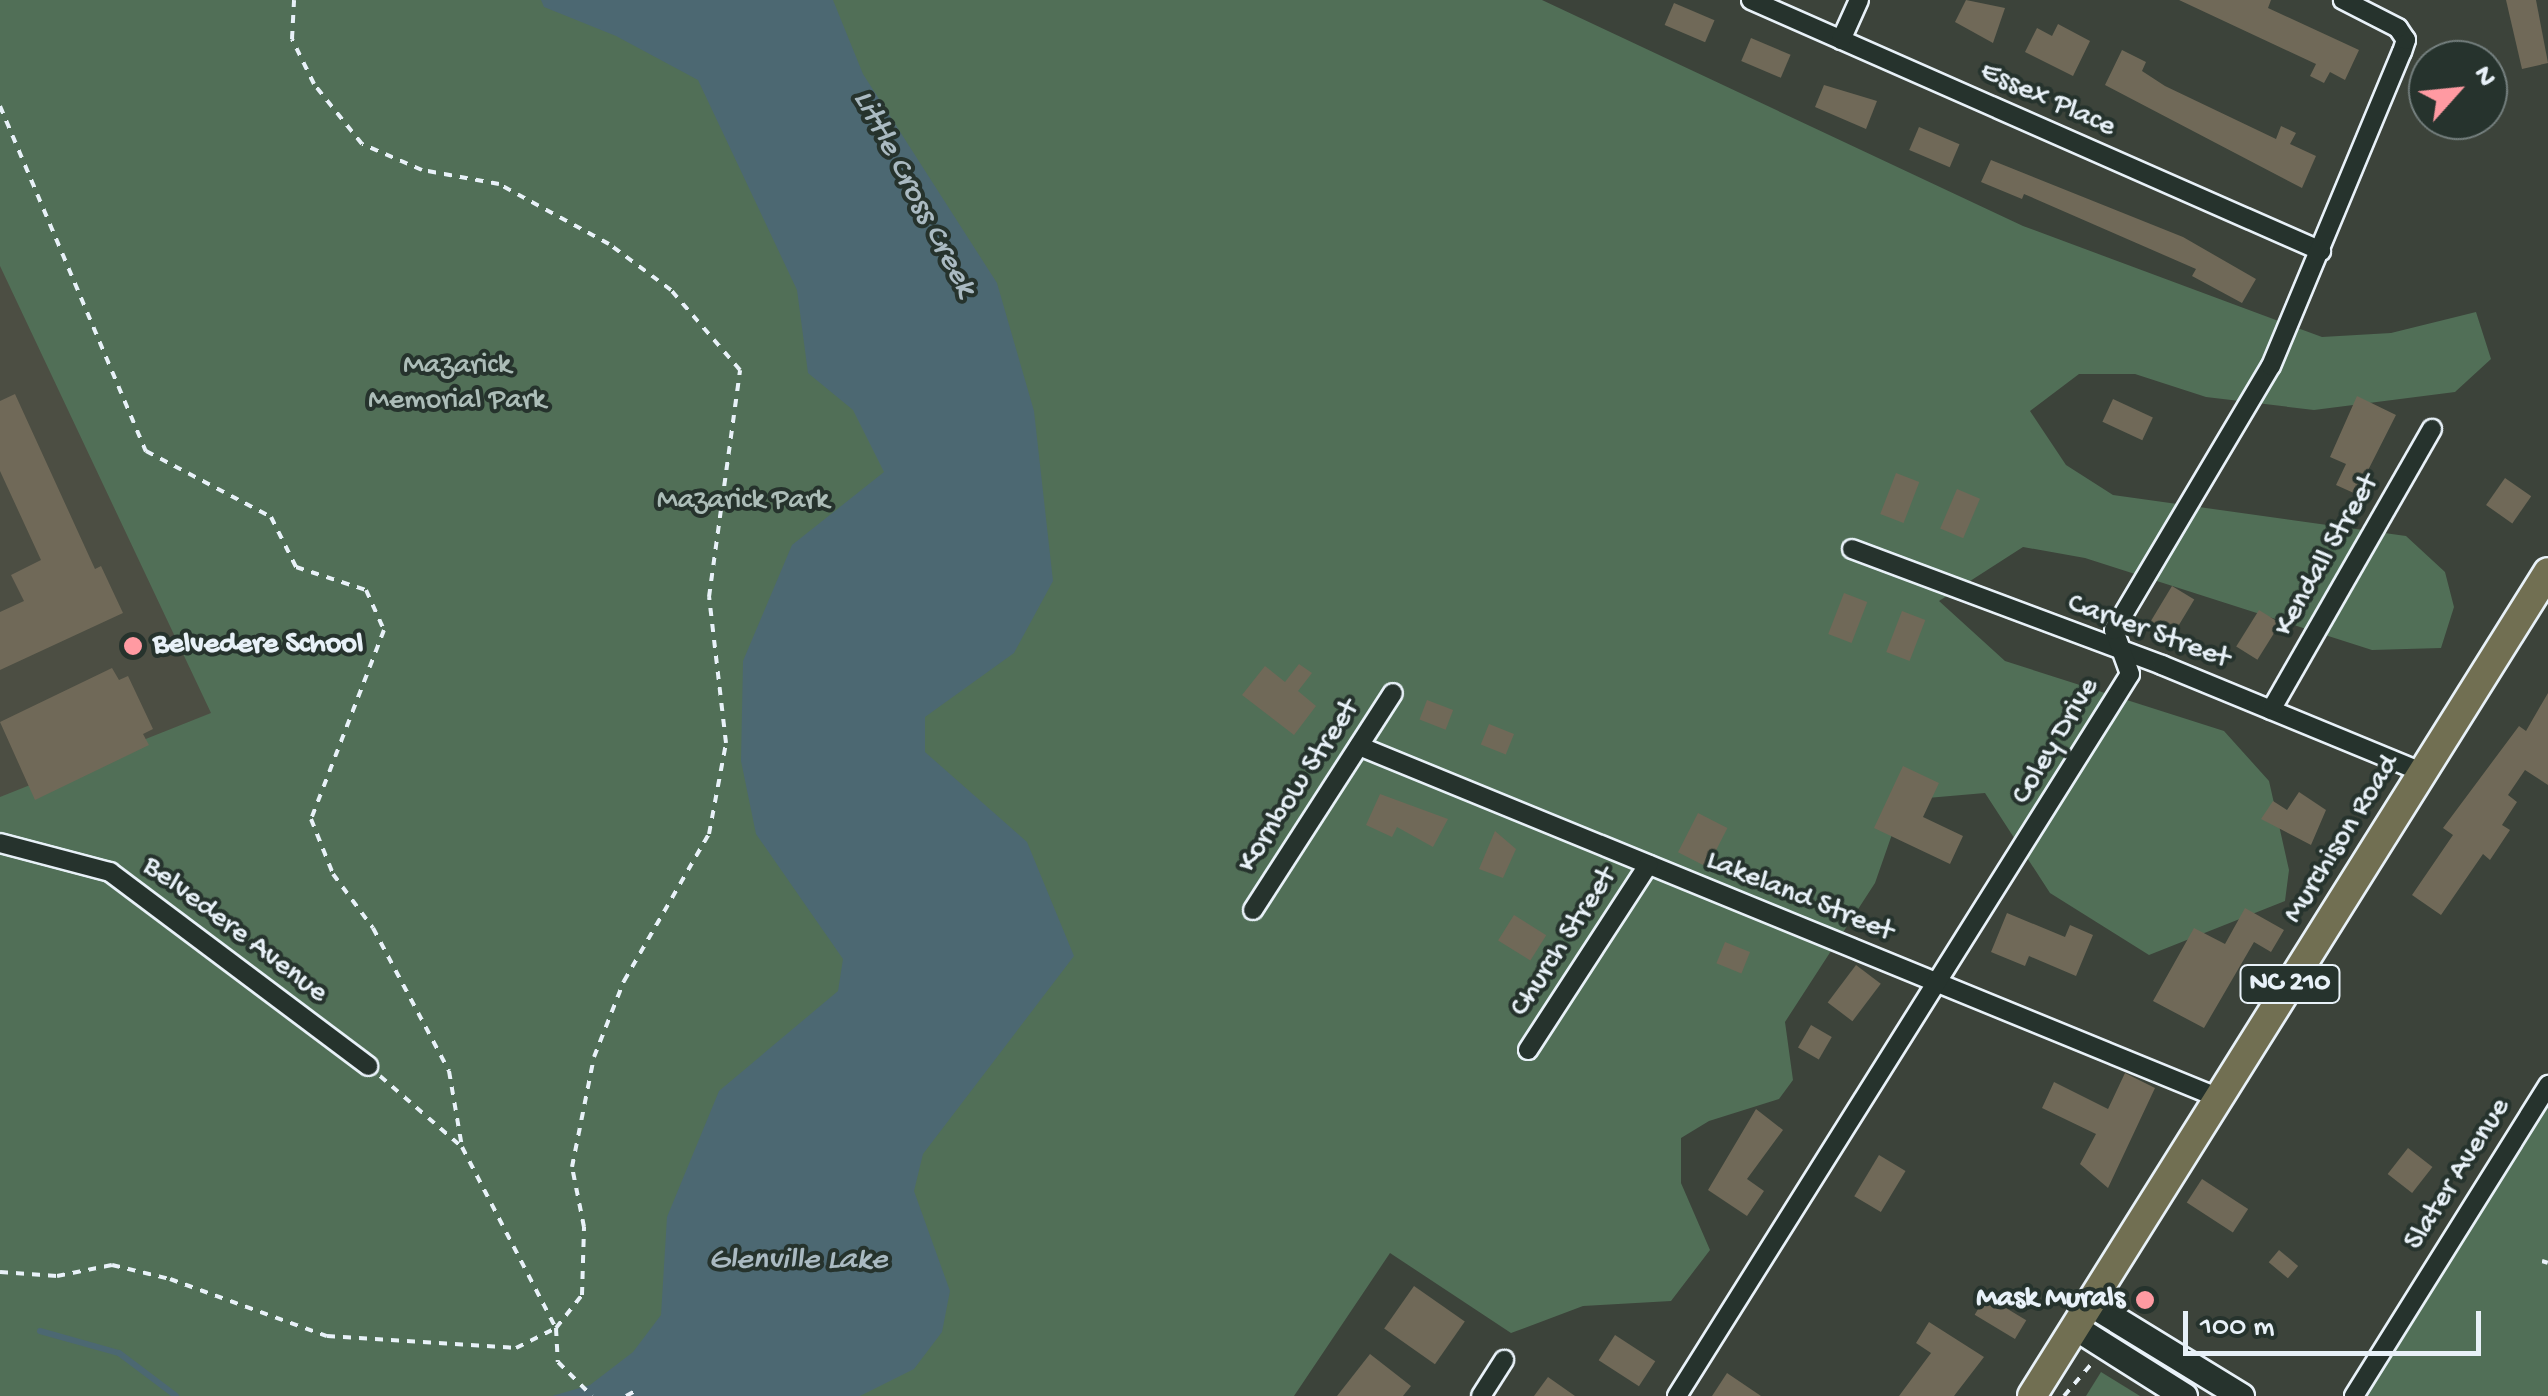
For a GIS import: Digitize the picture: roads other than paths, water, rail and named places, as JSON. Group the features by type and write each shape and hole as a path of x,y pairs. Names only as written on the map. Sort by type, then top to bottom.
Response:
{"main road":[{"name":"Murchison Road","path":"2032,1396 2548,572"}],"street":[{"name":"Essex Place","path":"1751,0 2321,251"},
{"path":"1841,40 1859,0"},
{"name":"Coley Drive","path":"1677,1396 1939,985 2130,674 2114,630 2271,366 2406,40 2398,28 2344,0"},
{"name":"Kendall Street","path":"2271,710 2432,428"},
{"name":"Carver Street","path":"1852,549 2424,773"},
{"name":"Kornbow Street","path":"1254,910 1393,693"},
{"name":"Lakeland Street","path":"1359,746 2218,1098"},
{"name":"Belvedere Avenue","path":"0,843 110,872 368,1066"},
{"name":"Church Street","path":"1528,1050 1648,865"},
{"name":"Slater Avenue","path":"2354,1396 2548,1085"},
{"path":"2083,1316 2184,1396"},
{"path":"2083,1316 2241,1396"},
{"path":"1481,1396 1504,1360"}],"water":[{"name":"Glenville Lake","path":"541,0 833,0 863,74 997,283 1034,411 1053,581 1014,653 925,717 925,752 1027,842 1074,956 923,1154 914,1191 950,1291 942,1332 914,1369 860,1396 552,1396 590,1385 633,1352 661,1315 667,1217 719,1091 838,991 843,959 756,834 741,761 743,661 792,545 884,472 853,410 808,373 797,290 698,80 616,36 544,7"}],"waterway":[{"path":"40,1331 119,1353 176,1396"}],"place":[{"name":"Belvedere School","path":"133,646"},
{"name":"Mask Murals","path":"2145,1300"}],"water label":[{"name":"Little Cross Creek","path":"913,194"}],"park label":[{"name":"Mazarick Memorial Park","path":"457,384"},
{"name":"Mazarick Park","path":"743,502"}]}
